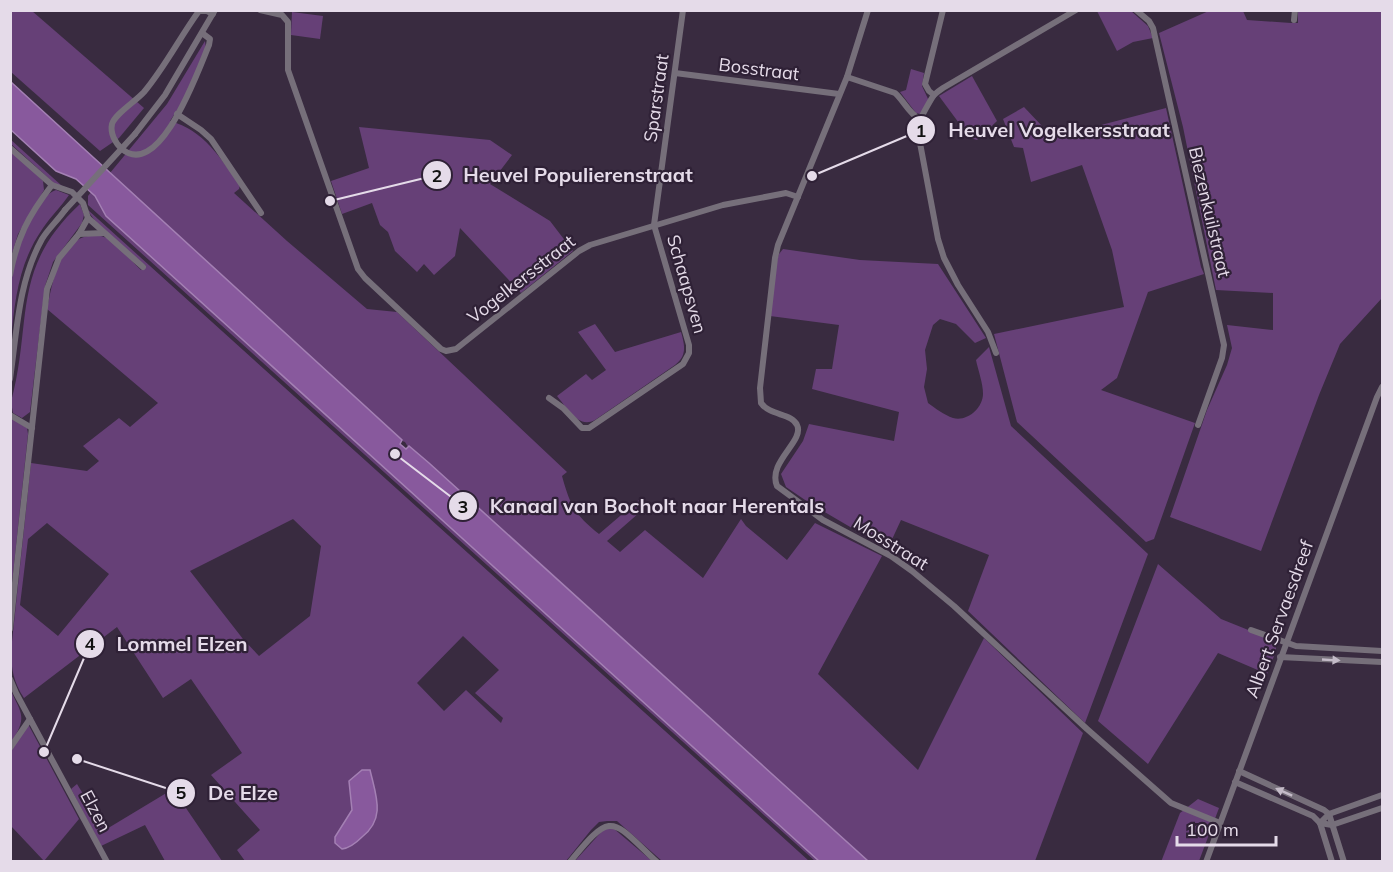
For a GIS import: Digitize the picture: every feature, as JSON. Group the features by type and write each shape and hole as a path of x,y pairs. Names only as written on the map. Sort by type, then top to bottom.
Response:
{"street":[{"name":"Vogelkersstraat","path":"260,10 282,15 288,22 288,70 358,269 364,278 441,349 446,351 456,349 579,251 601,241 746,201 786,193 798,197"},
{"name":"Sparstraat","path":"654,225 683,10"},
{"name":"Mosstraat","path":"868,10 847,77 778,245 775,258 760,388 761,403 771,412 792,419 797,423 798,428 794,440 776,471 777,486 823,520 891,556 912,571 954,606 1171,803 1220,824"},
{"path":"934,95 925,84 943,10"},
{"path":"996,353 988,332 957,285 941,250 917,127 919,119 934,95 1076,10"},
{"name":"Biezenkuilstraat","path":"1136,10 1154,28 1224,345 1222,358 1198,425"},
{"path":"1294,20 1295,10"},
{"path":"10,379 23,286 43,237 65,210 135,134 165,95 214,12 199,11 147,88 115,119 111,130 113,136 122,149 132,155 148,152 156,146 188,96 209,45 210,39 202,33"},
{"name":"Bosstraat","path":"675,73 839,94"},
{"path":"847,77 895,93 919,119"},
{"path":"177,114 211,139 261,213"},
{"path":"10,148 52,186 72,192 83,203 88,218 143,267"},
{"path":"10,275 20,234 52,186"},
{"path":"10,629 47,289 54,267 63,251 79,234 88,218"},
{"name":"Schaapsven","path":"549,398 563,408 582,428 589,428 686,360 689,345 654,225"},
{"path":"79,234 104,233"},
{"name":"Albert Servaesdreef","path":"1206,861 1285,643 1377,397 1383,387"},
{"path":"10,415 32,428"},
{"path":"1251,630 1296,646 1382,650 1383,661 1280,657"},
{"name":"Elzen","path":"10,679 107,861"},
{"path":"10,748 30,719"},
{"path":"1239,771 1329,814 1344,861"},
{"path":"1235,782 1313,816 1320,824 1332,861"},
{"path":"1320,824 1329,814 1383,795"},
{"path":"1320,824 1332,825 1383,808"},
{"path":"570,861 590,837 604,826 610,825 617,826 625,832 657,861"}],"shaded area":[{"path":"1211,10 1243,11 1247,20 1291,23 1298,23 1298,11 1382,11 1382,298 1340,344 1261,551 1170,517 1207,410 1227,365 1232,348 1227,325 1273,330 1273,293 1216,290 1183,127 1159,33"},
{"path":"11,11 32,11 144,108 119,138 100,151 11,72"},
{"path":"1097,11 1131,11 1148,26 1153,38 1133,42 1117,51"},
{"path":"292,12 323,16 320,39 291,35"},
{"path":"205,41 206,48 187,95 170,121 192,131 210,146 240,185 234,193 287,241 367,309 397,312 567,472 562,476 571,502 584,521 599,534 641,498 648,505 607,541 620,552 645,530 703,578 741,519 746,526 787,560 815,523 882,556 818,674 918,770 984,638 1083,733 1035,861 868,861 429,463 408,447 110,173 167,104"},
{"path":"911,69 924,73 922,86 929,101 920,114 916,113 900,92 906,90"},
{"path":"972,76 997,121 977,140 970,138 939,96"},
{"path":"11,82 402,440 400,444 406,449 409,446 429,463 868,861 819,861 106,216 95,196 76,179 56,171 11,130"},
{"path":"1024,107 1042,126 1059,136 1166,108 1204,274 1148,292 1117,378 1101,390 1195,423 1154,539 1146,542 1017,422 994,334 1124,307 1112,250 1082,165 1031,182 1023,148 1014,147 1003,119"},
{"path":"359,127 490,140 512,155 490,184 550,221 573,251 521,293 460,228 455,256 434,275 424,264 417,272 395,251 388,232 380,225 372,203 342,214 331,181 369,168"},
{"path":"10,139 62,186 56,185 11,144"},
{"path":"11,150 43,181 44,190 18,234 11,257"},
{"path":"56,190 69,195 43,228 28,254 17,295 11,339 12,269 20,243 33,215 40,203"},
{"path":"91,192 106,216 819,861 815,861 88,205 88,196"},
{"path":"80,204 84,215 82,223 53,262 45,286 30,412 22,418 13,413 11,402 33,274 43,251 58,228"},
{"path":"88,210 809,861 662,861 617,821 607,821 599,822 566,861 245,861 237,850 260,830 211,775 242,753 191,679 163,698 117,627 24,698 14,676 11,651 31,463 87,471 99,461 83,446 119,418 130,427 158,403 47,309 58,265 70,246 78,240 90,236 105,237 116,244 141,270 146,266 114,240","holes":["293,519 321,546 310,616 259,656 190,571","47,523 109,574 58,636 20,605 28,539","463,636 499,670 475,693 503,718 501,723 466,690 444,711 417,683"]},
{"path":"783,249 860,260 938,264 986,338 975,343 956,324 940,319 933,325 925,350 927,369 924,387 928,403 953,418 964,418 973,413 980,404 983,394 976,360 989,347 1011,426 1148,554 1085,723 968,611 989,555 901,520 886,548 786,487 781,474 803,441 809,424 894,441 899,412 812,389 816,369 832,369 839,325 770,316 776,263"},
{"path":"595,324 615,352 681,332 684,350 682,358 675,365 595,420 583,422 573,416 557,396 586,374 592,380 606,370 578,332"},
{"path":"11,418 27,428 28,434 11,593"},
{"path":"1158,564 1221,619 1276,641 1276,651 1267,674 1218,653 1148,764 1098,721"},
{"path":"10,689 20,711 21,722 10,744"},
{"path":"28,724 79,819 44,861 11,826 10,753"},
{"path":"362,770 370,770 377,814 369,830 353,845 342,849 335,843 335,837 352,810 349,781"},
{"path":"77,784 105,830 173,789 222,861 165,861 145,825 101,846 71,789"},
{"path":"1198,799 1219,808 1199,861 1161,862 1180,813"},
{"path":"613,828 652,861 574,862 604,829"}],"place":[{"name":"Heuvel Vogelkersstraat","path":"812,176"},
{"name":"Heuvel Populierenstraat","path":"330,201"},
{"name":"Kanaal van Bocholt naar Herentals","path":"395,454"},
{"name":"Lommel Elzen","path":"44,752"},
{"name":"De Elze","path":"77,759"}]}
